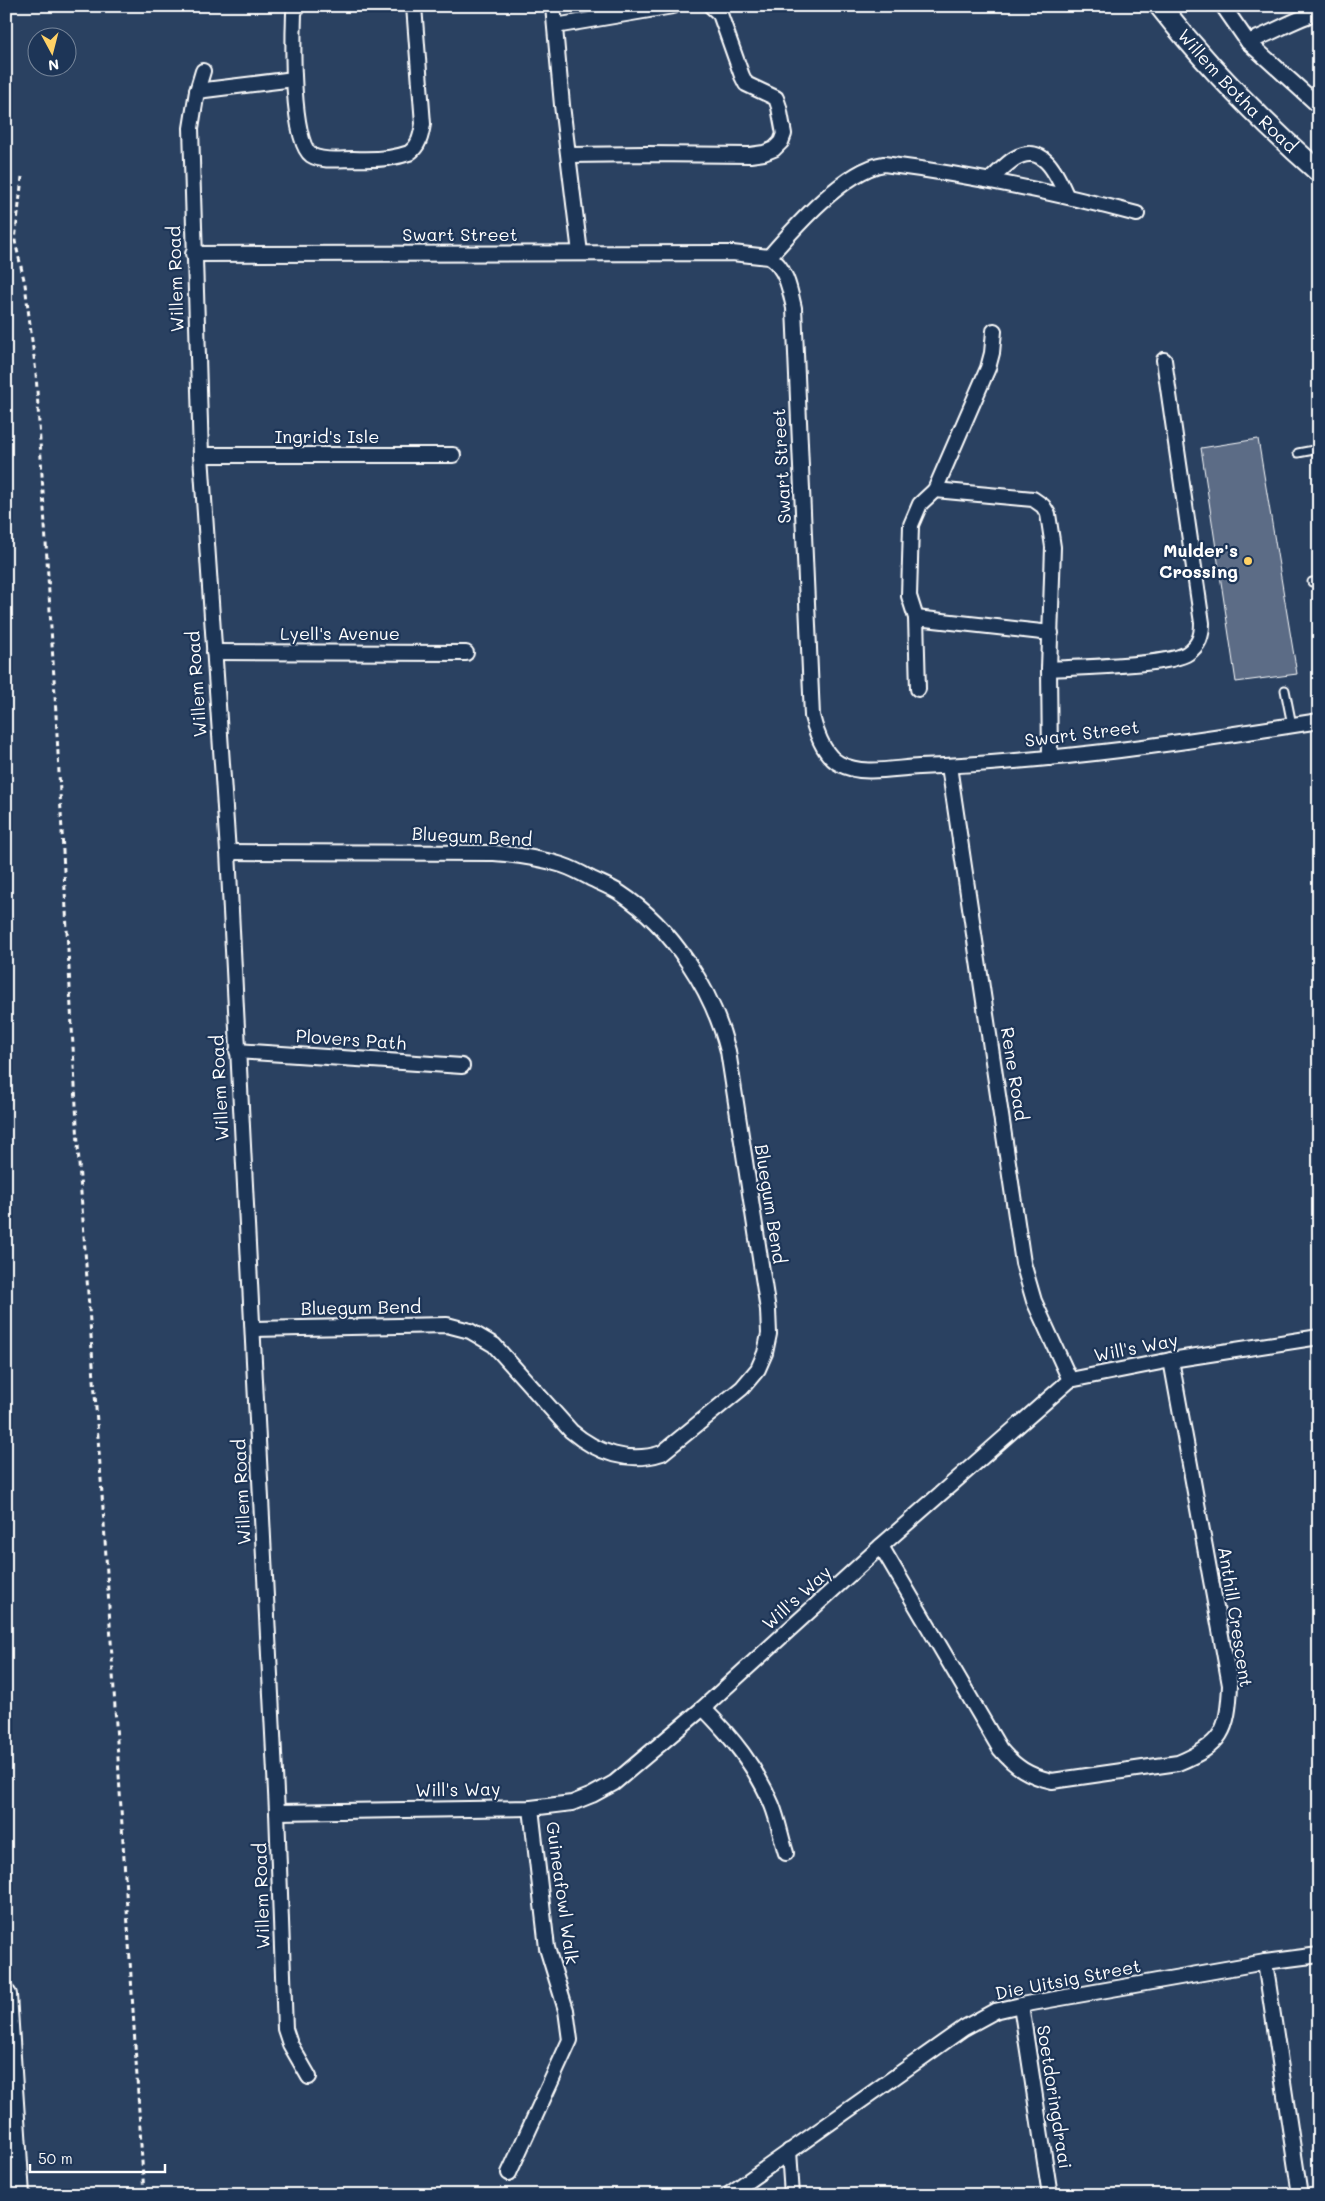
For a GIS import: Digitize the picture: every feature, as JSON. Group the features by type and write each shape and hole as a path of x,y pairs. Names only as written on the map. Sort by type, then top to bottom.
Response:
{"street":[{"path":"298,6 294,21 294,79 301,136 306,150 312,156 320,159 367,160 409,153 418,143 423,124 414,6"},
{"path":"553,6 580,253"},
{"path":"555,26 674,6"},
{"path":"569,155 750,156 774,149 781,142 784,134 780,107 776,98 746,84 720,14 712,6"},
{"name":"Willem Botha Road","path":"1160,6 1237,96 1319,172"},
{"path":"1222,6 1248,42 1319,106"},
{"path":"1248,42 1276,31 1296,20 1319,12"},
{"name":"Willem Road","path":"203,71 197,91 191,128 200,455 228,852 277,1812 285,2028 290,2044 309,2077"},
{"path":"197,91 294,79"},
{"path":"990,180 1014,158 1038,156 1056,171 1066,195"},
{"path":"769,257 818,206 857,174 868,168 884,164 990,180 1066,195 1137,214"},
{"name":"Swart Street","path":"193,254 732,253 769,257 773,260 783,272 794,308 814,725 825,748 835,761 841,765 860,770 949,766 1050,758 1319,721"},
{"path":"918,689 916,618 909,596 911,525 920,504 935,490 988,368 992,353 994,331"},
{"path":"1050,669 1166,661 1187,654 1198,642 1202,634 1201,613 1164,360"},
{"name":"Ingrid's Isle","path":"200,455 452,455"},
{"path":"935,490 1033,499 1043,506 1052,528 1053,547 1050,758"},
{"path":"916,618 1051,633"},
{"name":"Lyell's Avenue","path":"214,652 466,653"},
{"name":"Rene Road","path":"949,766 1024,1262 1034,1300 1070,1380"},
{"name":"Bluegum Bend","path":"228,852 494,853 528,856 564,865 620,892 640,908 665,933 694,972 712,1003 722,1026 728,1051 766,1300 769,1334 765,1353 758,1369 742,1388 662,1453 651,1457 628,1458 600,1451 585,1443 571,1431 494,1345 470,1331 447,1326 253,1329"},
{"name":"Plovers Path","path":"237,1051 462,1066"},
{"name":"Will's Way","path":"277,1812 531,1808 572,1803 614,1783 703,1708 881,1546 1070,1380 1171,1360 1319,1337"},
{"name":"Anthill Crescent","path":"881,1546 1000,1749 1010,1762 1025,1773 1036,1778 1052,1781 1178,1764 1196,1756 1210,1747 1228,1719 1230,1685 1171,1360"},
{"path":"703,1708 729,1734 759,1777 773,1807 786,1853"},
{"name":"Guineafowl Walk","path":"509,2173 568,2047 570,2033 566,2010 547,1948 531,1808"},
{"name":"Die Uitsig Street","path":"728,2195 964,2028 995,2011 1265,1962 1319,1956"},
{"path":"1265,1962 1300,2195"},
{"path":"6,1995 18,2195"},
{"name":"Soetdoringdraai","path":"1021,2005 1050,2195"},
{"path":"789,2151 792,2195"}],"lane":[{"path":"1298,453 1319,449"},
{"path":"1286,690 1292,725"}],"path":[{"path":"22,176 15,241 25,284 36,373 79,1164 104,1523 144,2195"}],"building":[{"name":"Mulder's Crossing","path":"1258,439 1297,674 1236,682 1201,448"}],"place":[{"name":"Mulder's Crossing","path":"1248,561"}]}
